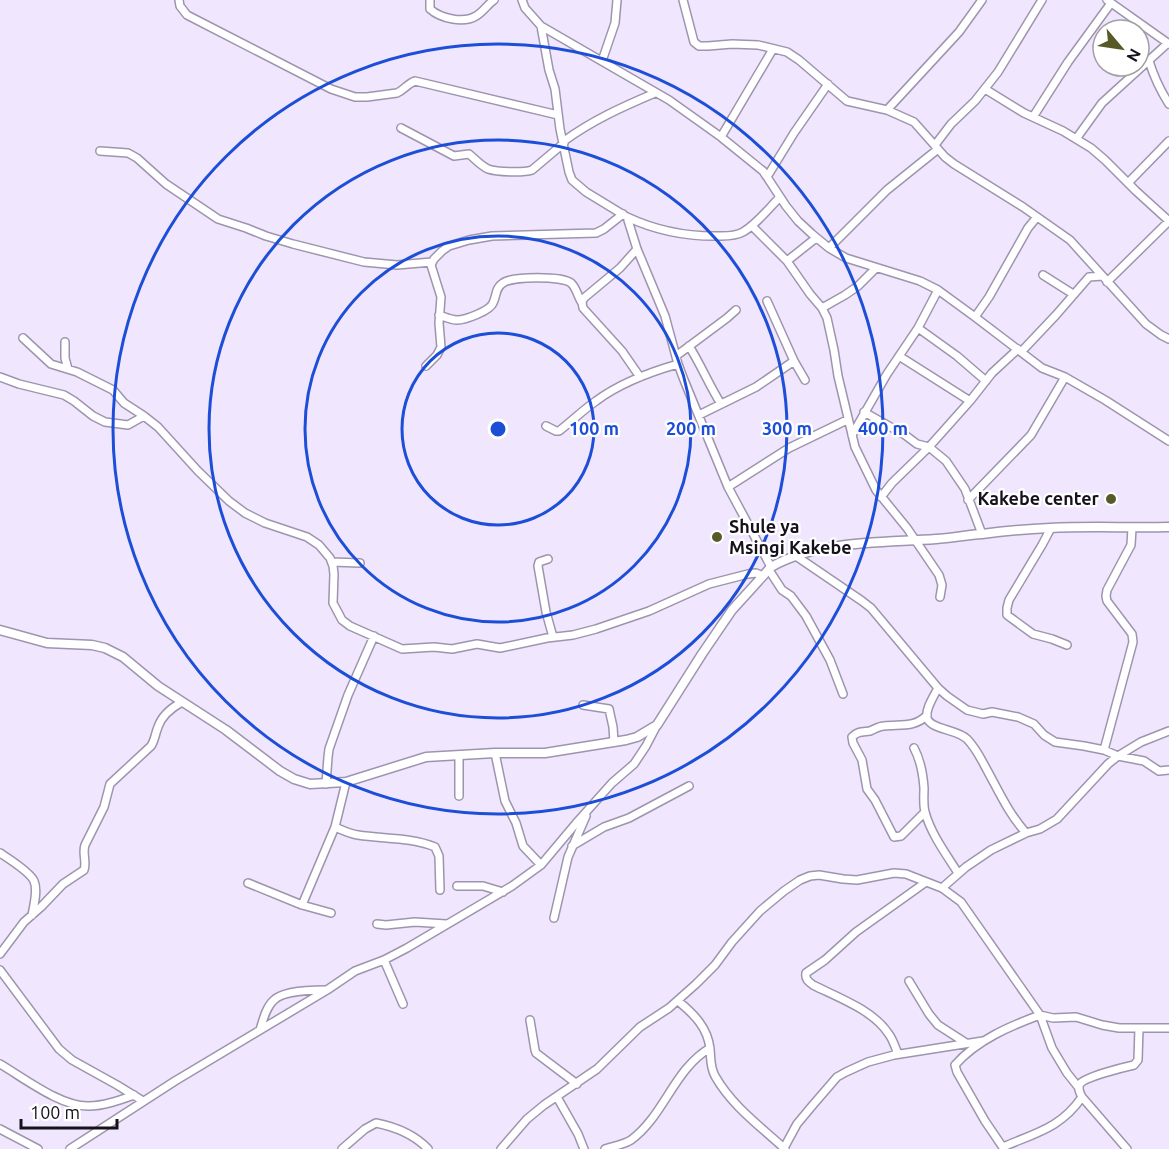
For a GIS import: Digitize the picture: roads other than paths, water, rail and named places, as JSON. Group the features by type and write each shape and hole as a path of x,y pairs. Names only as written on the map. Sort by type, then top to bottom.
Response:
{"street":[{"path":"179,0 180,6 187,15 331,89 355,97 397,93 415,81 558,115"},
{"path":"430,0 430,9 433,12 458,19 473,18 494,0"},
{"path":"521,0 541,26 669,100 721,137 763,171 798,221 829,248 846,258 920,281 938,290 1042,368 1065,377 1169,441"},
{"path":"602,61 615,23 616,0"},
{"path":"683,0 694,42 699,46 758,45 787,52 800,60 847,101 887,110 914,122 954,164 1070,240 1146,324 1168,338"},
{"path":"887,110 959,32 982,0"},
{"path":"829,248 878,198 936,147 951,124 985,89 1011,54 1042,0"},
{"path":"1033,117 1109,1 1168,44 1151,59"},
{"path":"541,26 555,89 569,172 572,180 586,192 625,215 655,229 693,236 732,236 746,231 780,197"},
{"path":"721,137 773,49"},
{"path":"1151,67 1169,104"},
{"path":"1076,139 1102,103 1130,78"},
{"path":"767,177 828,84"},
{"path":"881,497 929,447 1002,363 1020,350 1056,315 1089,277 1105,279 1169,221 1091,148 985,89"},
{"path":"401,128 454,156 469,154 485,167 493,170 526,172 532,170 580,129 608,113 655,93"},
{"path":"1128,183 1169,141"},
{"path":"100,151 128,153 137,158 166,184 218,219 293,244 364,262 397,265 432,262 449,246 469,240 492,236 596,232 625,215"},
{"path":"625,215 665,316 678,364 728,487 768,571 806,616 830,660 843,694"},
{"path":"975,317 995,287 1028,228 1037,217"},
{"path":"752,226 787,261 822,308 827,318 857,454 876,490 907,528 939,575 942,585 940,597"},
{"path":"787,261 816,238"},
{"path":"582,303 584,298 620,268 637,249"},
{"path":"426,366 440,349 441,297 432,262"},
{"path":"822,308 858,286 876,268"},
{"path":"1043,275 1074,294"},
{"path":"439,315 458,320 489,309 493,305 500,284 513,278 568,281 583,308 622,351 640,377"},
{"path":"852,435 886,374 918,328 938,290"},
{"path":"767,301 805,380"},
{"path":"676,356 736,310"},
{"path":"918,328 957,356 986,381"},
{"path":"23,338 51,364 77,372 110,388 124,403 158,427 229,501 255,519 314,541 332,562 333,603 342,620 350,626 402,649 434,647 452,649 477,644 500,648 573,635 649,611 709,584 768,571"},
{"path":"65,342 68,369"},
{"path":"689,346 710,388 722,404"},
{"path":"899,356 970,401"},
{"path":"699,415 767,380 794,361"},
{"path":"546,426 555,431 561,430 610,392 640,377 678,364"},
{"path":"0,377 66,396 105,422 128,425 144,416"},
{"path":"968,500 1031,435 1065,377"},
{"path":"864,412 917,444 929,447 946,461 964,489 982,534"},
{"path":"728,487 789,448 848,420"},
{"path":"70,1149 143,1101 327,990 354,971 384,960 503,892 541,865 612,783 634,764 732,610 779,562 814,551 852,544 915,541 1051,528 1169,527"},
{"path":"1051,528 1008,600 1007,615 1033,634 1067,645"},
{"path":"1104,750 1133,642 1132,634 1107,601 1106,596 1131,545 1132,528"},
{"path":"796,556 871,608 938,688 967,710 1018,717 1034,724 1044,735 1055,742 1104,750 1118,756 1144,761 1160,771 1169,770"},
{"path":"548,559 539,562 538,566 553,637"},
{"path":"332,562 360,563"},
{"path":"0,630 46,643 92,645 105,648 123,657 158,686 226,730 280,771 310,784 346,782 426,757 544,753 614,742 637,737 657,725"},
{"path":"326,784 329,749 374,636"},
{"path":"938,688 929,705 928,721 967,739 1012,816 1026,833"},
{"path":"0,954 20,926 63,884 84,870 84,848 104,807 110,784 151,746 161,720 170,709 182,702"},
{"path":"583,705 609,709 614,742"},
{"path":"925,812 901,836 894,837 867,789 862,760 852,737 859,732 883,726 915,724 927,715"},
{"path":"942,888 976,859 991,850 1058,819 1118,756 1141,742 1169,731"},
{"path":"914,748 922,765 925,812 933,832 958,873"},
{"path":"495,753 505,801 523,846 541,865"},
{"path":"459,756 459,796"},
{"path":"302,904 335,827 346,782"},
{"path":"572,846 604,827 629,818 689,786"},
{"path":"554,918 563,872 572,846 590,808"},
{"path":"335,827 356,835 412,841 435,848 439,856 440,890"},
{"path":"0,853 31,876 35,887 32,915"},
{"path":"501,1149 527,1119 597,1069 640,1027 678,1001 702,978 760,912 784,891 800,880 819,874 856,879 894,873 906,874 942,888 961,902 1041,1015 1053,1048 1079,1088 1082,1097 1127,1149"},
{"path":"898,1054 888,1033 870,1013 813,985 808,981 806,973 825,960 856,932 926,882"},
{"path":"248,883 331,913"},
{"path":"458,886 483,886 503,892"},
{"path":"377,924 416,922 446,924"},
{"path":"384,960 404,1004"},
{"path":"0,970 58,1049 72,1060 143,1101"},
{"path":"909,981 938,1025 966,1043"},
{"path":"261,1030 265,1016 276,999 292,993 327,990"},
{"path":"678,1001 694,1014 702,1025 710,1048 711,1068 720,1084 745,1114 782,1148 798,1124 837,1077 868,1062 898,1054 983,1041 1015,1024 1041,1015 1053,1018 1076,1017 1126,1029 1169,1028"},
{"path":"530,1020 536,1053 576,1084"},
{"path":"1079,1088 1079,1084 1083,1081 1137,1063 1139,1028"},
{"path":"983,1041 955,1066 985,1121 1003,1148 1047,1130 1058,1123 1082,1097"},
{"path":"605,1149 632,1139 648,1123 692,1062 710,1048"},
{"path":"0,1064 53,1096 73,1104 97,1106 134,1095"},
{"path":"557,1097 584,1149"},
{"path":"342,1149 365,1129 376,1123 402,1130 428,1149"},
{"path":"0,1129 38,1149"}],"place":[{"name":"Kakebe center","path":"1111,499"},
{"name":"Shule ya Msingi Kakebe","path":"717,537"}]}
